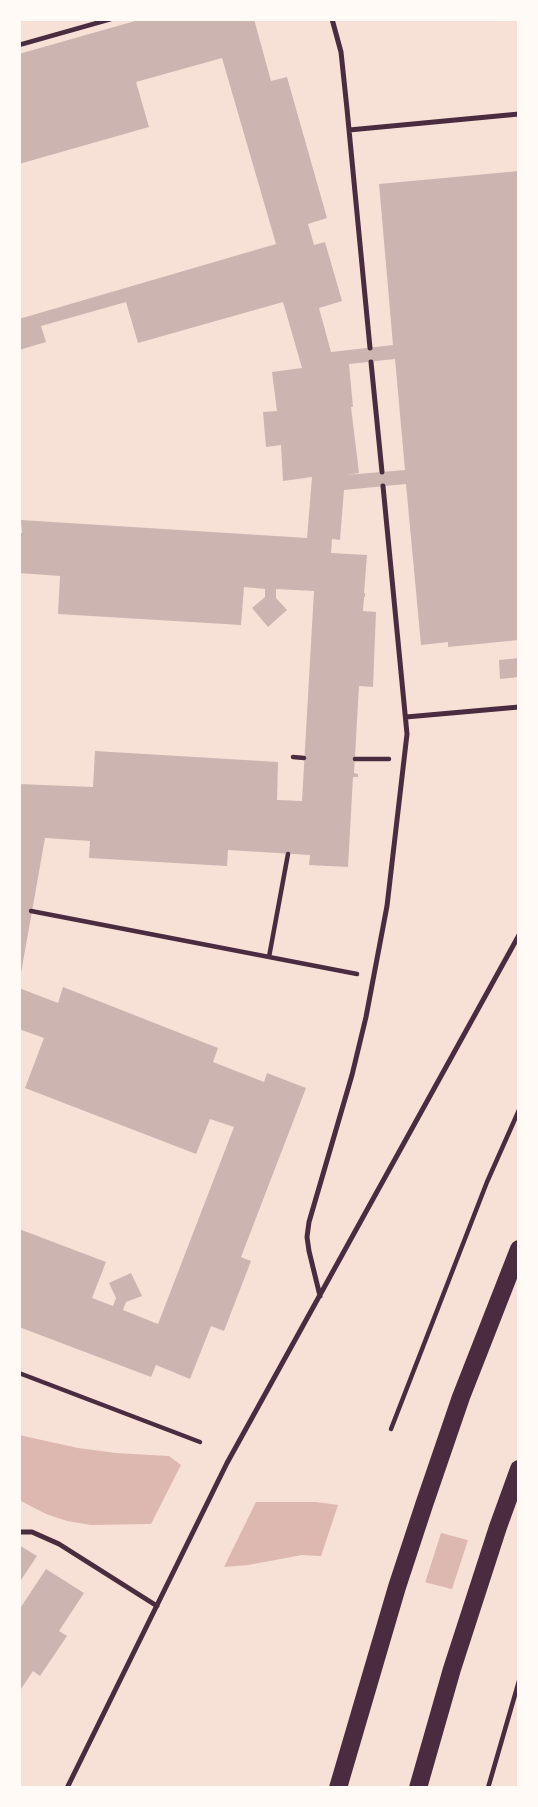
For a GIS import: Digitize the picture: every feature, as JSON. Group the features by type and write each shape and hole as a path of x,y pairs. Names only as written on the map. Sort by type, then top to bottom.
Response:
{"main road":[{"path":"338,1788 424,1505 461,1397 519,1249"},
{"path":"418,1788 452,1669 519,1469"}],"lane":[{"path":"332,19 341,52 370,348"},
{"path":"349,130 519,114"},
{"path":"371,362 382,472"},
{"path":"320,1296 309,1251 309,1222 352,1076 374,977 387,906 406,744 406,717 383,486"},
{"path":"406,717 519,707"},
{"path":"67,1788 227,1463 519,936"},
{"path":"19,1532 32,1532 52,1541 158,1606"}],"path":[{"path":"19,45 111,19"},
{"path":"293,758 304,758"},
{"path":"355,759 390,759"},
{"path":"269,957 288,854"},
{"path":"32,911 374,977"},
{"path":"391,1429 487,1182 519,1110"},
{"path":"19,1373 200,1442"},
{"path":"488,1788 519,1681"}],"shaded area":[{"path":"19,1435 78,1448 169,1456 181,1465 151,1524 91,1525 67,1521 19,1500"},
{"path":"256,1502 316,1502 338,1505 519,1554 519,1606 321,1556 302,1555 224,1567"}],"pier":[{"path":"339,1502 442,1530 424,1586 320,1559"},
{"path":"469,1537 519,1551 519,1609 451,1592"}],"building":[{"path":"142,19 254,19 271,81 287,77 327,218 308,224 314,245 325,242 342,301 319,308 331,352 393,345 379,184 519,171 519,640 448,647 448,642 421,645 406,484 344,490 340,540 332,539 331,553 367,555 363,611 376,612 373,687 359,686 354,773 358,774 358,777 353,777 348,867 309,865 310,855 228,850 227,866 89,858 90,841 45,838 21,973 19,784 93,787 95,751 278,762 277,800 302,801 314,591 276,589 276,598 287,610 268,627 252,608 265,597 265,589 244,587 241,625 58,614 60,576 19,573 21,520 307,538 312,477 283,481 281,445 266,447 263,412 277,411 272,372 302,368 283,302 138,343 126,302 41,326 46,342 19,350 19,319 276,244 222,58 136,82 149,127 19,164 19,54","holes":["395,359 405,470 346,475 359,473 349,364"]},
{"path":"519,658 519,677 500,679 499,660"},
{"path":"63,987 218,1048 213,1062 264,1082 267,1073 306,1088 241,1257 251,1261 224,1331 211,1326 190,1379 156,1365 151,1377 19,1327 19,1229 106,1262 92,1298 113,1306 116,1298 109,1283 131,1273 142,1296 126,1302 123,1310 158,1324 234,1127 210,1119 196,1154 25,1088 44,1038 19,1029 19,988 58,1003"},
{"path":"19,1545 37,1556 19,1583"},
{"path":"46,1569 84,1593 59,1631 67,1636 40,1676 33,1671 19,1692 19,1605 21,1607"}]}
